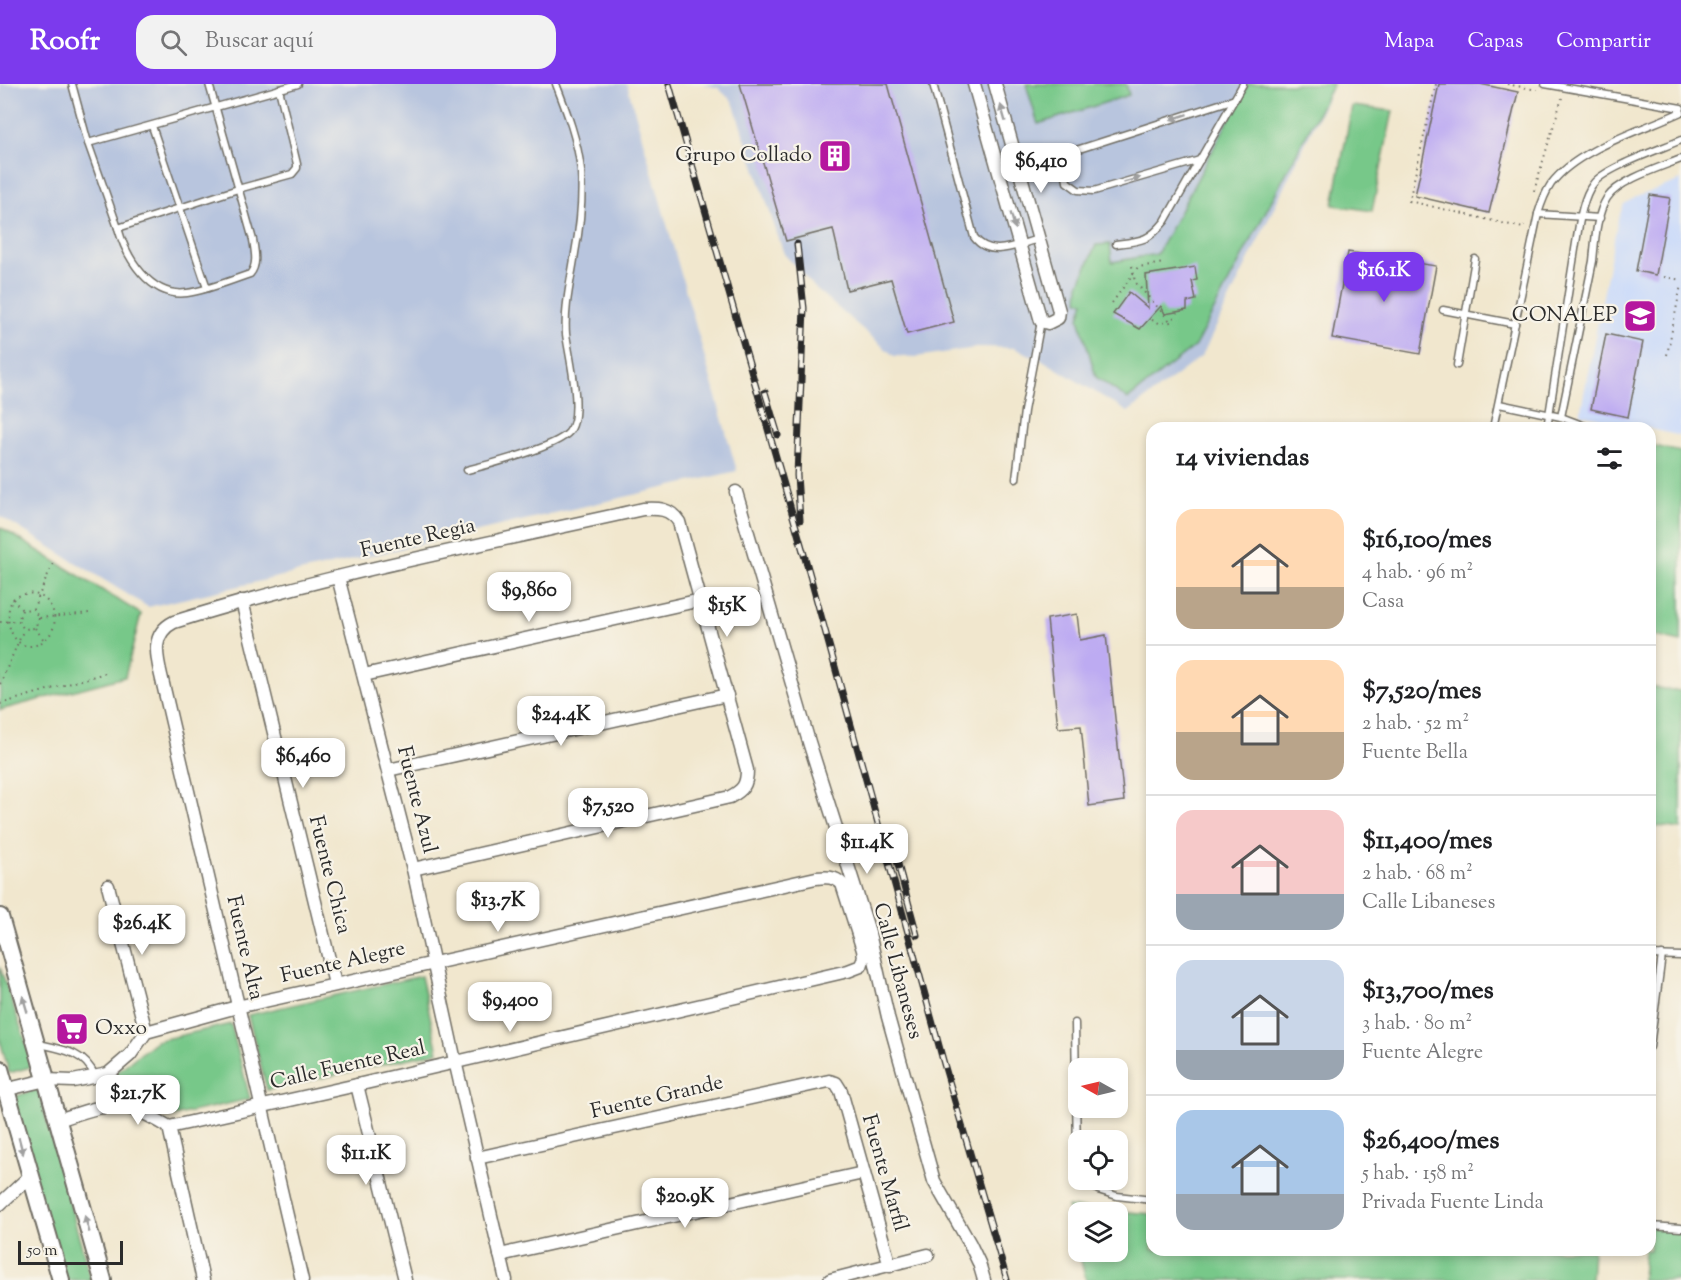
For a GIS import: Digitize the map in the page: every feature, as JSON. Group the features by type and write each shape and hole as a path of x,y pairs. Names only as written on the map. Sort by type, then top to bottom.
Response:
{"street":[{"path":"974,84 1041,321 1052,322 1058,318 1059,314 995,84"},
{"name":"Calle Libaneses","path":"736,492 809,742 868,929 888,1017 932,1173 942,1196 980,1263 984,1280"},
{"name":"Fuente Regia","path":"165,627 242,601 338,577 643,508 661,508 673,514 679,522 701,600"},
{"name":"Fuente Azul","path":"338,577 413,869 454,1061 506,1280"},
{"path":"363,675 701,600 745,762 747,780 745,787 741,792 730,796 413,869"},
{"name":"Fuente Chica","path":"242,601 335,984"},
{"name":"Fuente Alta","path":"165,627 158,638 159,664 302,1280"},
{"path":"388,770 727,695"},
{"name":"Fuente Alegre","path":"146,1032 237,1007 335,984 816,878 834,878 842,884 863,950 864,957 861,966"},
{"path":"3,1090 46,1080 73,1081 108,1074 129,1055 146,1032 108,886"},
{"path":"0,917 103,1280"},
{"name":"Calle Fuente Real","path":"169,1127 787,986 861,966"},
{"path":"0,1069 3,1090 60,1280"},
{"name":"Fuente Grande","path":"477,1158 800,1086 829,1081 836,1083 841,1091"},
{"path":"357,1085 405,1280"},
{"name":"Fuente Marfil","path":"841,1091 890,1266"},
{"path":"58,1120 99,1107 116,1105 146,1113 169,1127 203,1280"},
{"path":"500,1255 863,1173"},
{"path":"0,1204 30,1177"},
{"path":"830,1280 928,1255"}],"lane":[{"path":"72,84 88,143 132,261 154,284 171,292 185,293 250,274 254,270 256,254 254,240 209,84"},
{"path":"88,143 298,84"},
{"path":"467,470 562,439 570,431 574,419 566,320 567,296 576,251 581,206 580,170 572,126 556,84"},
{"path":"933,84 974,237 985,248 993,250 1038,239"},
{"path":"1116,244 1142,241 1157,231 1165,221 1243,84"},
{"path":"1545,84 1681,110"},
{"path":"118,228 292,174 297,168 279,89"},
{"path":"1200,160 1094,191 1078,190 1067,182 1064,161 1070,152 1235,99"},
{"path":"1494,422 1543,199 1552,184 1566,169 1583,157 1681,110"},
{"path":"152,126 207,288"},
{"path":"1547,422 1581,215 1593,184 1608,172 1681,140"},
{"path":"1561,417 1600,218 1606,199 1612,192 1630,181 1681,159"},
{"path":"1538,214 1600,218"},
{"path":"1457,365 1475,259"},
{"path":"1443,310 1515,324"},
{"path":"1016,479 1024,411 1041,321"},
{"path":"1499,404 1574,422"},
{"path":"1656,955 1681,956"},
{"path":"1656,1001 1662,955"},
{"path":"1075,1023 1077,1130"},
{"path":"36,1043 75,1054 88,1063 95,1077"},
{"path":"1098,1190 1117,1196 1146,1199"},
{"path":"1656,1226 1681,1228"}],"path":[{"path":"1436,84 1409,201 1523,228 1526,217"},
{"path":"1507,84 1541,91"},
{"path":"1533,195 1563,96"},
{"path":"1112,303 1138,267 1164,263"},
{"path":"1132,266 1135,282 1171,322"},
{"path":"1664,278 1681,280"},
{"path":"1667,356 1681,285"},
{"path":"1171,322 1177,313"},
{"path":"1675,316 1681,317"},
{"path":"1152,320 1159,323 1171,322"},
{"path":"33,609 53,563"},
{"path":"5,608 13,598 25,593 39,595 45,598 53,609 54,617 53,630 44,641 33,645 18,644 8,636"},
{"path":"13,598 22,610"},
{"path":"22,610 33,609"},
{"path":"33,609 39,618"},
{"path":"18,621 22,610"},
{"path":"39,618 90,613"},
{"path":"3,614 1,622 4,629"},
{"path":"35,628 39,618"},
{"path":"1,622 18,621"},
{"path":"18,621 24,629"},
{"path":"35,628 44,641"},
{"path":"24,629 35,628"},
{"path":"0,684 24,629"},
{"path":"0,704 105,673"}],"shaded area":[{"path":"0,84 627,84 737,471 148,607 0,516"},
{"path":"702,84 1334,84 1202,356 1128,412 1044,361 1014,348 982,347 916,357 894,356 817,290 784,254 733,102 718,88"},
{"name":"CONALEP","path":"1681,180 1681,436 1656,430 1656,422 1618,422 1580,414 1618,219 1624,204"}],"green space":[{"path":"1026,84 1126,84 1129,95 1038,124"},
{"path":"1248,84 1333,84 1195,346 1128,399 1096,377 1079,318 1084,301 1078,301 1079,285 1096,245 1110,244 1112,262 1157,254"},
{"path":"1352,106 1393,111 1372,211 1333,205"},
{"path":"1656,446 1681,452 1681,642 1656,636"},
{"path":"0,527 141,614 125,677 0,710"},
{"path":"1656,688 1681,691 1681,829 1656,826"},
{"path":"0,967 34,1066 9,1073 0,1040"},
{"path":"421,976 438,1052 267,1090 248,1015"},
{"path":"231,1024 250,1099 169,1117 114,1098 108,1079 156,1041"},
{"path":"38,1089 91,1280 61,1280 10,1098"},
{"path":"1128,1212 1146,1214 1146,1256 1593,1256 1591,1280 1086,1280 1081,1262 1128,1262"},
{"path":"1656,1227 1681,1229 1681,1280 1642,1280 1644,1256 1656,1256"}],"building":[{"name":"Grupo Collado","path":"740,84 888,84 954,322 907,334 891,279 847,290 833,229 786,241"},
{"path":"1439,84 1480,84 1518,92 1489,213 1415,196"},
{"path":"1650,195 1670,198 1656,275 1636,271"},
{"path":"1348,252 1436,266 1420,354 1332,338"},
{"path":"1195,267 1197,280 1192,281 1196,300 1187,302 1187,310 1165,314 1161,306 1140,329 1113,314 1129,292 1148,308 1146,275"},
{"path":"1606,334 1643,342 1628,417 1591,409"},
{"path":"1077,614 1080,640 1106,635 1124,801 1089,806 1081,726 1058,728 1047,619"}],"railway":[{"path":"669,84 809,572 944,1064 1007,1280"},
{"path":"797,244 804,308 797,475 800,520"},
{"path":"765,392 778,435"},
{"path":"892,842 917,935"}],"place":[{"name":"Grupo Collado","path":"835,156"},
{"name":"CONALEP","path":"1640,316"},
{"name":"Oxxo","path":"72,1029"}]}
